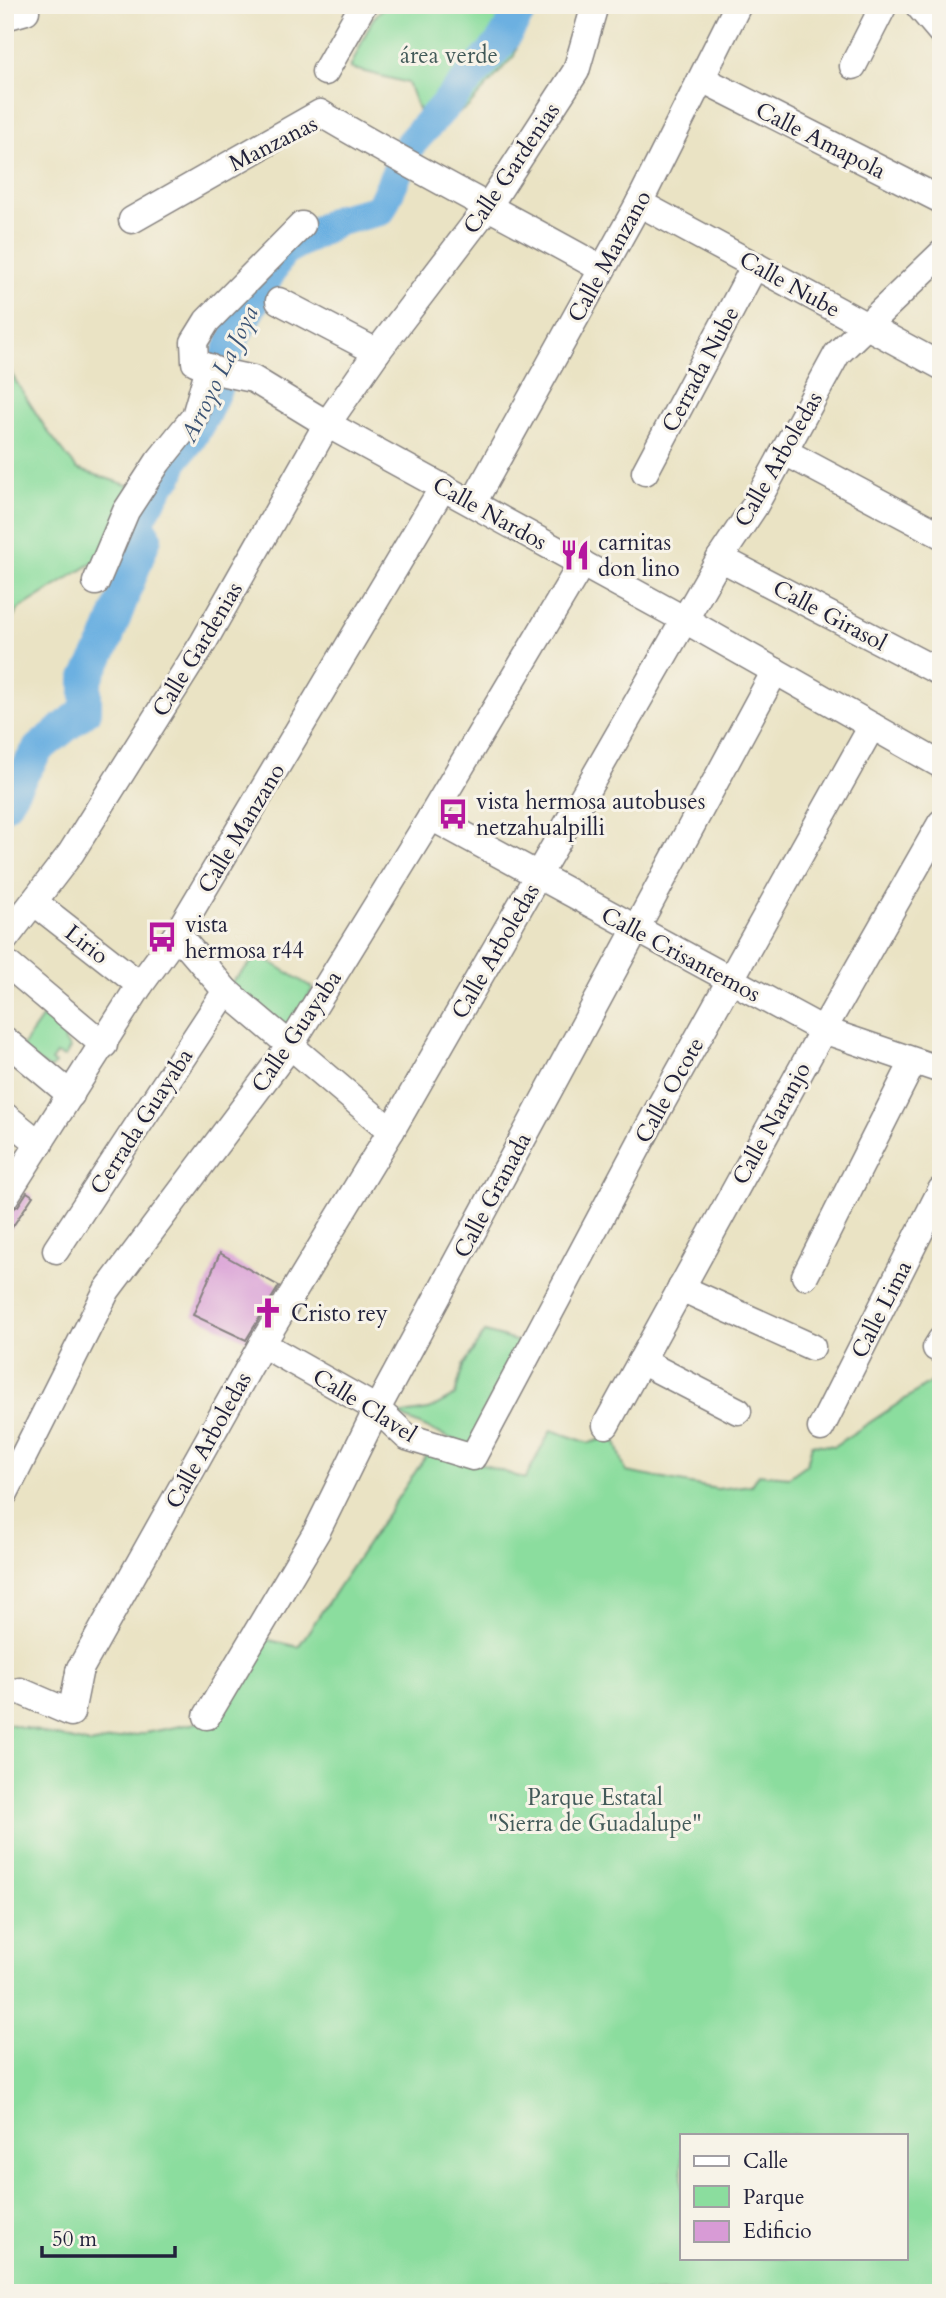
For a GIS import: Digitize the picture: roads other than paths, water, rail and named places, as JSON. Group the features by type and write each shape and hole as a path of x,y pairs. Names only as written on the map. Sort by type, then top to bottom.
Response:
{"street":[{"path":"325,72 363,5"},
{"name":"Calle Gardenias","path":"5,939 71,853 203,643 327,424 377,352 489,205 576,71 595,5"},
{"name":"Calle Manzano","path":"473,503 639,203 738,5"},
{"path":"853,66 884,5"},
{"path":"918,5 941,32"},
{"name":"Calle Amapola","path":"702,79 941,201"},
{"name":"Manzanas","path":"132,220 320,113 402,162 489,205"},
{"name":"Calle Nube","path":"639,203 941,366"},
{"path":"489,205 601,269"},
{"path":"96,582 126,511 158,462 195,416 214,370 195,362 194,342 207,321 302,225"},
{"name":"Calle Arboledas","path":"20,1690 71,1713 79,1670 262,1344 391,1131 720,558 754,507 837,354 941,254"},
{"name":"Cerrada Nube","path":"645,472 755,265"},
{"path":"279,301 377,352"},
{"name":"Calle Nardos","path":"214,370 253,379 327,424 685,620 941,765"},
{"path":"785,452 941,535"},
{"name":"Calle Manzano","path":"5,1197 140,985 177,934 443,487"},
{"name":"Calle Girasol","path":"720,558 941,673"},
{"name":"Calle Guayaba","path":"5,1493 107,1290 290,1046 431,817 582,563"},
{"name":"Calle Granada","path":"207,1716 317,1531 377,1409 775,671"},
{"name":"Calle Ocote","path":"473,1458 655,1115 872,726"},
{"name":"Calle Crisantemos","path":"431,817 823,1030 941,1070"},
{"name":"Calle Naranjo","path":"606,1425 823,1030 941,823"},
{"name":"Lirio","path":"34,902 140,985"},
{"path":"177,934 226,991 391,1131"},
{"path":"5,962 103,1045"},
{"name":"Cerrada Guayaba","path":"56,1251 226,991"},
{"path":"5,1040 71,1095"},
{"path":"805,1276 913,1062"},
{"path":"5,1116 40,1144"},
{"name":"Calle Lima","path":"821,1428 941,1190"},
{"path":"681,1288 812,1347"},
{"name":"Calle Clavel","path":"262,1344 377,1409 407,1437 473,1458"},
{"path":"641,1361 738,1411"}],"waterway":[{"name":"Arroyo La Joya","path":"5,804 38,749 86,710 86,680 106,642 146,537 137,523 161,481 169,474 174,459 204,415 236,333 282,251 339,220 380,210 410,144 500,44 524,5"}],"place":[{"name":"carnitas don lino","path":"575,555"},
{"name":"vista hermosa autobuses netzahualpilli","path":"453,814"},
{"name":"vista hermosa r44","path":"162,937"},
{"name":"Cristo rey","path":"268,1313"}],"park label":[{"name":"área verde","path":"449,55"},
{"name":"Parque Estatal \"Sierra de Guadalupe\"","path":"595,1810"}]}
